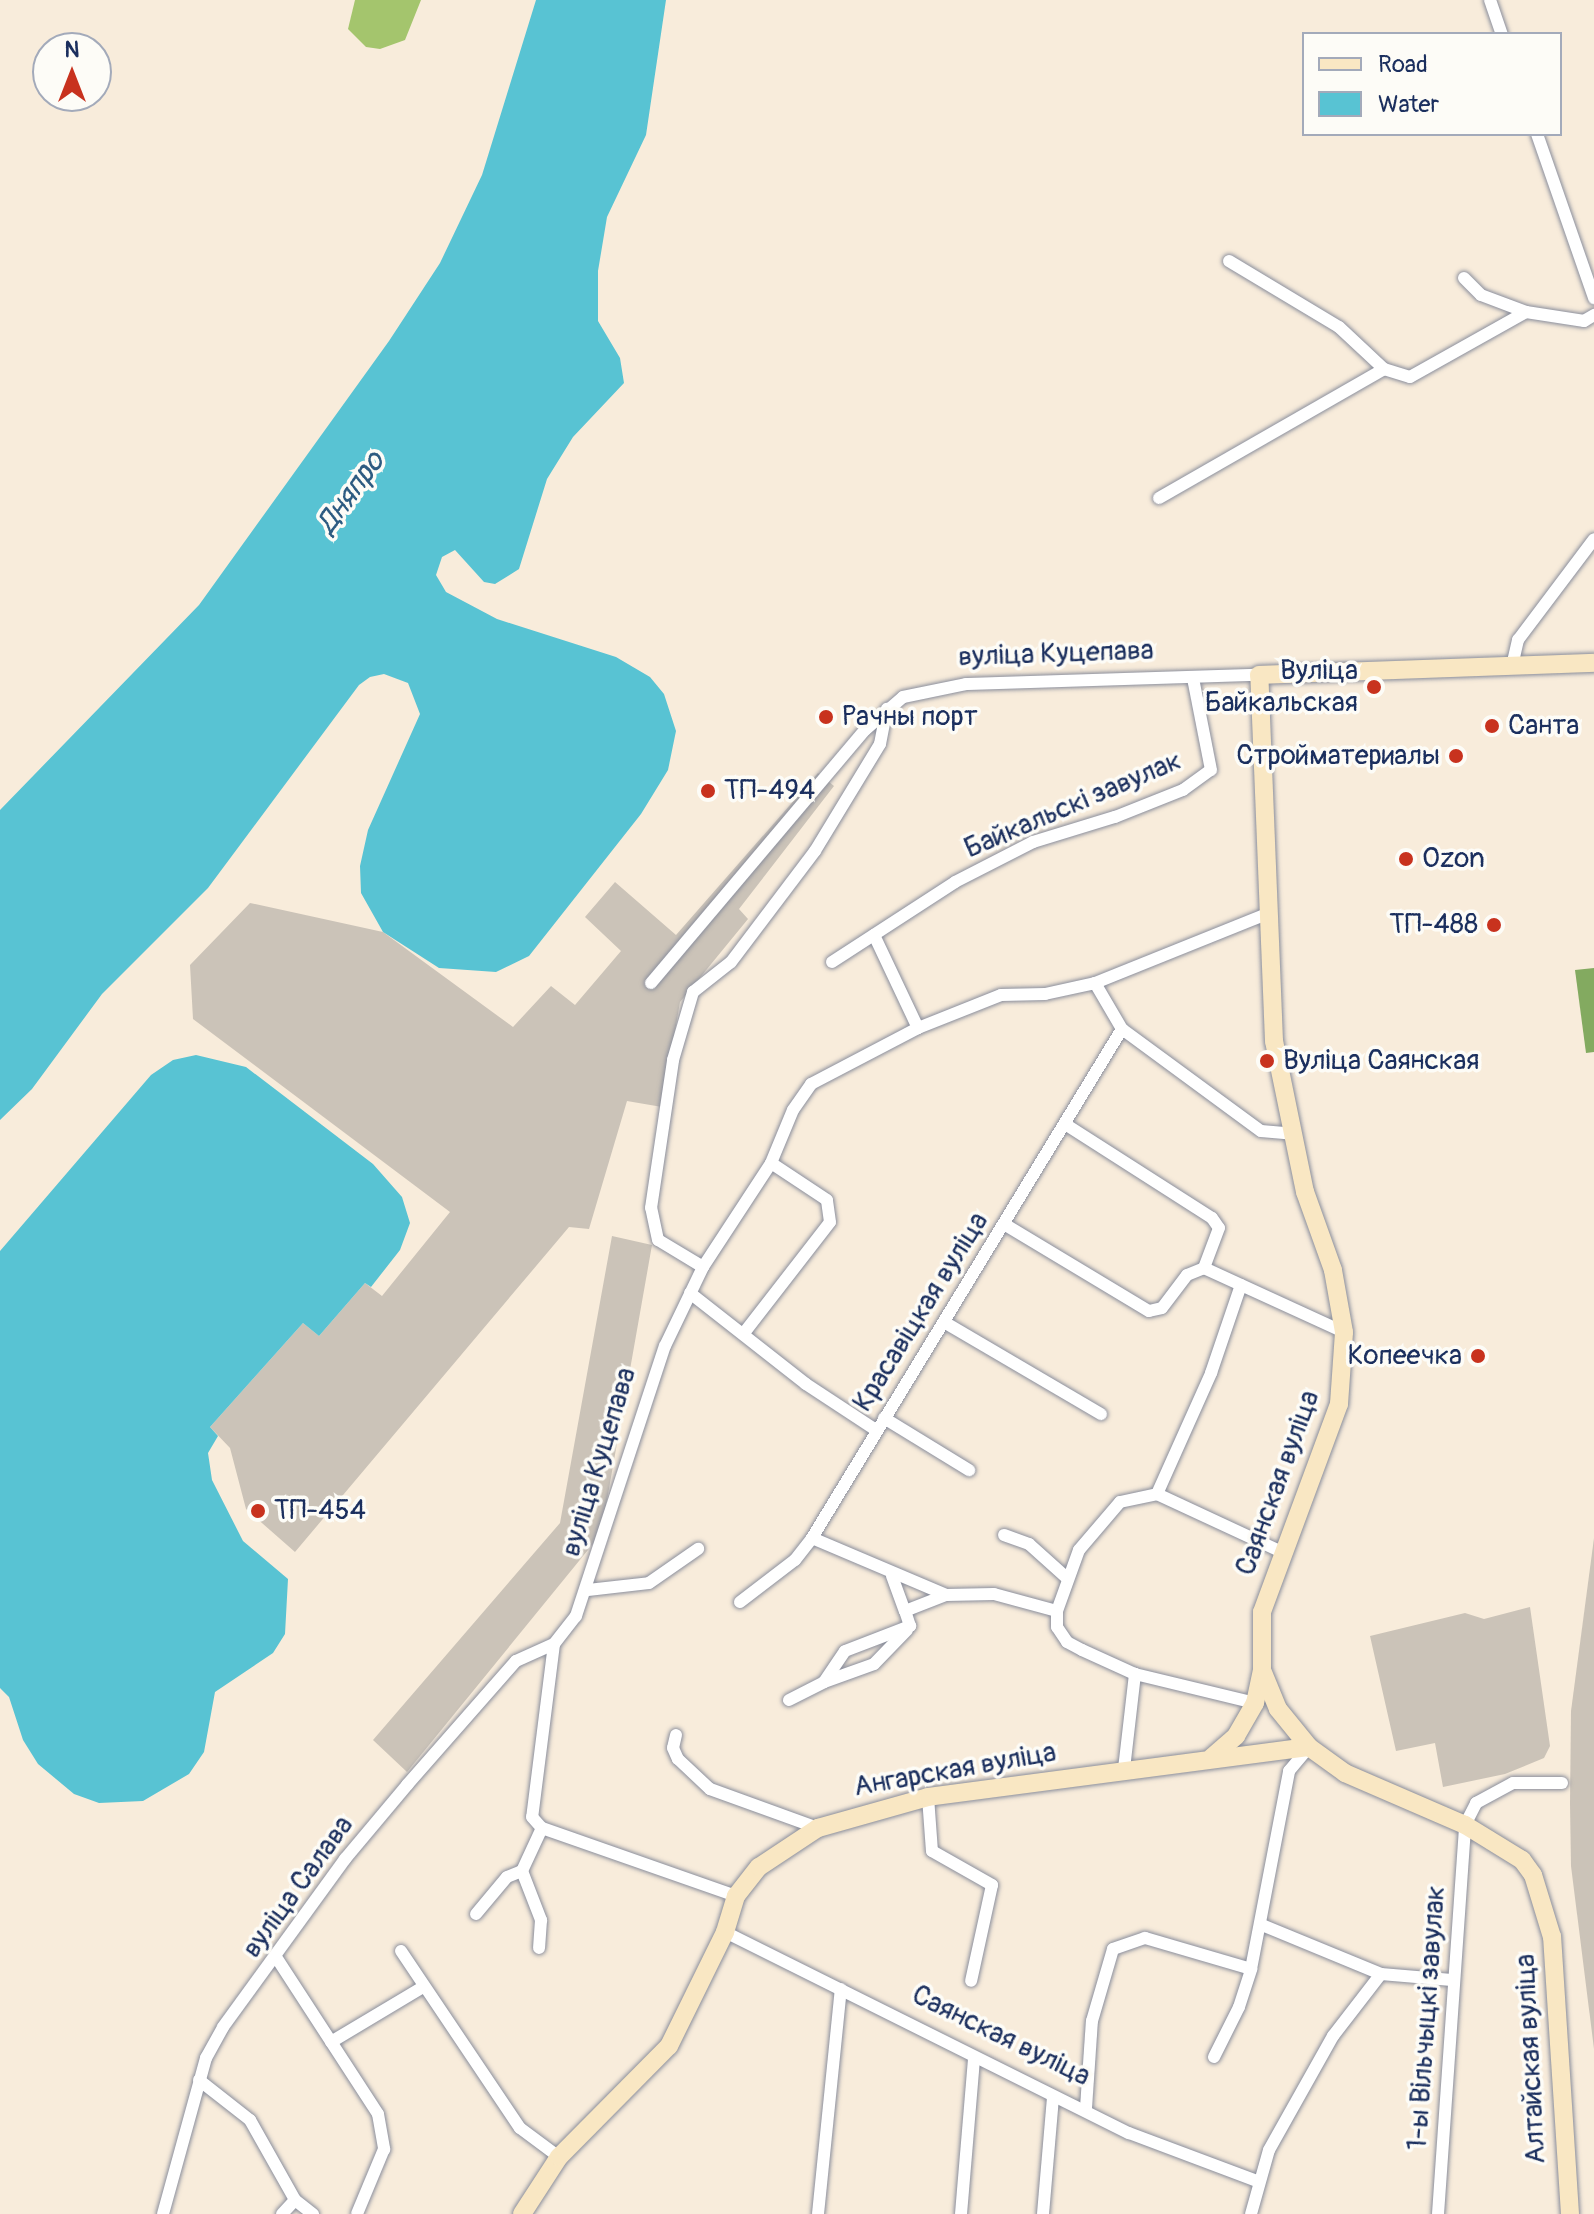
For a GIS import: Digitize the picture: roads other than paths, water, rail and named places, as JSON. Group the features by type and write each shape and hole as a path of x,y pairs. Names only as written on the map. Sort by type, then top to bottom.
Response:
{"main road":[{"name":"вуліца Куцепава","path":"1259,675 1594,663"},
{"name":"Саянская вуліца","path":"1259,675 1274,1041 1305,1192 1333,1270 1344,1332 1339,1404 1316,1476 1282,1552 1261,1620 1262,1670 1278,1709 1309,1747"},
{"path":"1212,1757 1236,1736 1255,1703 1262,1670"},
{"path":"1309,1747 1345,1773 1465,1825"},
{"name":"Ангарская вуліца","path":"522,2214 559,2157 669,2046 725,1932 736,1896 759,1867 818,1828 928,1797 1212,1757 1309,1747"},
{"name":"Алтайская вуліца","path":"1465,1825 1522,1860 1544,1902 1552,1937 1570,2214"}],"street":[{"path":"1490,0 1501,32"},
{"path":"1538,136 1593,292"},
{"path":"1229,261 1339,327 1384,369 1410,377 1526,312"},
{"path":"1464,278 1481,295 1526,312 1584,321 1594,315"},
{"path":"1159,498 1384,369"},
{"path":"1512,666 1518,640 1594,539"},
{"name":"вуліца Куцепава","path":"651,983 887,709 912,693 947,686 1259,675"},
{"name":"Байкальскі завулак","path":"832,962 955,882 1033,842 1129,812 1183,790 1211,770 1193,678"},
{"path":"703,1267 658,1240 651,1208 673,1060 693,992 731,962 815,851 880,744 887,709"},
{"name":"вуліца Куцепава","path":"554,1644 588,1590 665,1346 703,1267 771,1163 793,1110 811,1084 918,1028 1001,995 1045,994 1095,983 1267,914"},
{"path":"874,935 918,1028"},
{"path":"1095,983 1122,1029 1261,1131 1293,1134"},
{"name":"Красавіцкая вуліца","path":"740,1602 795,1560 812,1538 1122,1029"},
{"path":"1065,1124 1212,1218 1219,1228 1204,1268"},
{"path":"744,1333 830,1222 827,1200 771,1163"},
{"path":"1004,1224 1149,1311 1162,1308 1187,1275 1204,1268 1344,1332"},
{"path":"1157,1494 1211,1373 1241,1285"},
{"path":"690,1293 806,1384 876,1430"},
{"path":"944,1322 1101,1414"},
{"path":"884,1418 969,1470"},
{"path":"1255,1703 1135,1674 1067,1642 1057,1627 1057,1611 1079,1550 1120,1502 1157,1494 1282,1552"},
{"path":"1004,1535 1029,1544 1068,1579"},
{"path":"812,1538 892,1576 946,1595"},
{"path":"588,1590 649,1583 698,1549"},
{"path":"892,1576 910,1626"},
{"path":"905,1611 946,1595 994,1594 1057,1611"},
{"path":"824,1682 845,1651 910,1626"},
{"path":"789,1700 824,1682 874,1664 910,1626"},
{"path":"554,1644 532,1817 542,1828 736,1896"},
{"name":"вуліца Салава","path":"163,2214 199,2080 214,2041 345,1859 516,1661 554,1644"},
{"path":"1124,1769 1135,1674"},
{"path":"676,1735 673,1748 678,1759 710,1789 818,1828"},
{"path":"1214,2057 1251,1969 1262,1925 1289,1771 1309,1747"},
{"path":"1465,1825 1476,1803 1513,1783 1562,1783"},
{"path":"928,1797 932,1851 992,1885 971,1981"},
{"name":"1-ы Вільчыцкі завулак","path":"1438,2214 1465,1825"},
{"path":"476,1914 507,1877 522,1871 542,1828"},
{"path":"522,1871 541,1920 539,1948"},
{"path":"1262,1925 1381,1974 1452,1980"},
{"name":"Саянская вуліца","path":"725,1932 1053,2097 1086,2108 1129,2133 1257,2181"},
{"path":"1086,2108 1092,2021 1113,1949 1145,1938 1251,1969"},
{"path":"401,1951 520,2128 559,2157"},
{"path":"276,1957 378,2114 383,2133 381,2163 361,2194 357,2214"},
{"path":"1251,2214 1257,2181 1333,2036 1381,1974"},
{"path":"331,2042 423,1987"},
{"path":"818,2214 841,1989"},
{"path":"961,2214 974,2058"},
{"path":"199,2080 250,2120 295,2200 313,2214"},
{"path":"1043,2214 1053,2097"},
{"path":"282,2214 295,2200"}],"water":[{"name":"Дняпро","path":"536,0 666,0 646,135 607,217 598,271 598,321 620,358 624,383 573,437 547,479 519,569 495,584 484,582 455,550 442,557 436,575 446,592 497,619 616,657 650,677 664,694 676,731 668,770 641,814 529,956 496,972 439,968 383,932 361,893 360,866 368,830 420,714 408,683 384,674 370,677 359,685 208,888 102,994 32,1089 0,1120 0,810 199,605 389,341 440,263 482,175"},
{"path":"196,1055 246,1067 373,1164 402,1197 410,1223 400,1250 371,1287 365,1283 319,1336 303,1323 210,1427 218,1436 208,1453 212,1480 243,1541 288,1579 285,1634 273,1653 215,1692 204,1752 189,1774 143,1801 99,1803 74,1794 38,1764 23,1740 9,1697 0,1688 0,1251 151,1075 173,1060"}],"place":[{"name":"Вуліца Байкальская","path":"1374,687"},
{"name":"Рачны порт","path":"826,717"},
{"name":"Санта","path":"1492,726"},
{"name":"Стройматериалы","path":"1456,756"},
{"name":"ТП-494","path":"708,791"},
{"name":"Ozon","path":"1406,859"},
{"name":"ТП-488","path":"1494,925"},
{"name":"Вуліца Саянская","path":"1267,1061"},
{"name":"Копеечка","path":"1478,1356"},
{"name":"ТП-454","path":"258,1511"}]}
